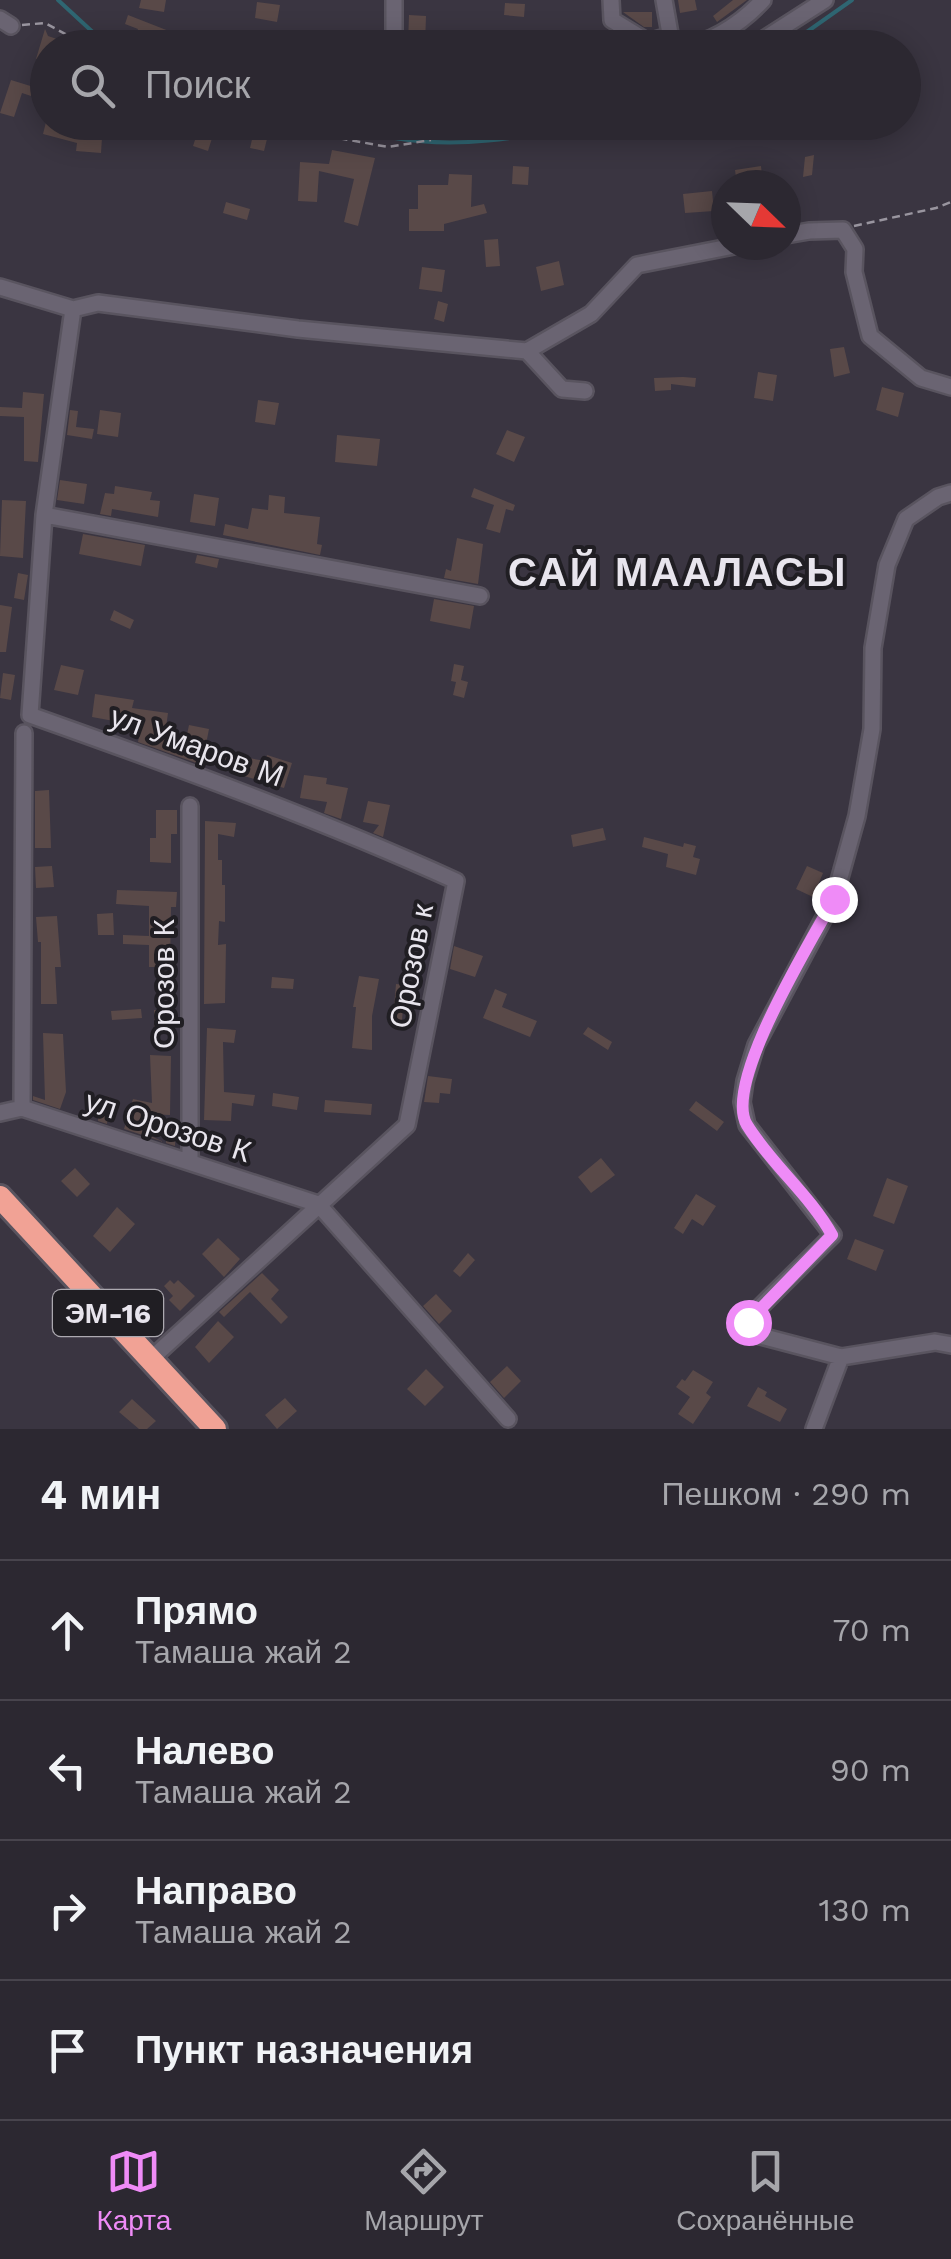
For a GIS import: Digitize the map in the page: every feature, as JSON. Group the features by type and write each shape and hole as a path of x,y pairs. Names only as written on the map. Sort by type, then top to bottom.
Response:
{"highway":[{"name":"ЭМ-16","path":"0,1197 215,1429"}],"street":[{"path":"394,0 394,30"},
{"path":"611,0 612,20 626,30"},
{"path":"664,0 668,30"},
{"path":"725,30 750,15 763,0"},
{"path":"778,30 825,0"},
{"path":"801,233 843,230 855,249 854,272 870,336 921,378 951,387"},
{"path":"0,287 73,308 98,302 298,329 526,352 591,314 637,266 711,251"},
{"path":"73,308 44,515 480,596"},
{"path":"526,352 562,389 585,391"},
{"path":"951,493 938,497 906,519 886,565 873,648 872,729 857,816 834,899 756,1046 742,1102 747,1125 832,1235 749,1319 748,1328 753,1334 842,1357 936,1342 951,1345"},
{"name":"ул Умаров М","path":"44,515 30,715 344,830"},
{"path":"0,1114 22,1108 24,733"},
{"name":"Орозов К","path":"190,806 190,1162"},
{"name":"Орозов к","path":"318,1204 407,1124 456,881 344,830"},
{"name":"ул Орозов К","path":"22,1108 318,1204"},
{"path":"150,1360 318,1204 508,1419"},
{"path":"814,1429 842,1357"}],"path":[{"path":"6,22 46,23 59,30"},
{"path":"346,140 388,148 430,140"},
{"path":"843,230 861,222 951,202"}],"building":[{"path":"141,0 166,0 164,12 139,8"},
{"path":"678,0 695,0 697,10 680,13"},
{"path":"733,0 747,0 717,22 713,16"},
{"path":"257,2 280,5 277,22 255,18"},
{"path":"505,3 525,4 524,17 504,15"},
{"path":"623,12 652,12 652,27 644,27"},
{"path":"128,15 166,30 138,30 125,24"},
{"path":"409,15 426,16 426,30 408,30"},
{"path":"11,80 30,86 30,96 22,93 14,117 0,113"},
{"path":"66,140 102,140 101,153 76,151 77,143"},
{"path":"195,140 211,140 208,151 193,146"},
{"path":"252,140 267,140 264,151 250,148"},
{"path":"332,150 375,158 358,226 344,222 354,179 319,171 317,202 298,201 300,162 329,164"},
{"path":"814,155 812,175 803,177 805,157"},
{"path":"513,166 529,167 528,185 512,184"},
{"path":"449,174 472,175 471,207 484,204 487,213 444,224 444,231 409,231 409,209 418,209 418,185 448,185"},
{"path":"711,191 711,211 685,213 683,194"},
{"path":"226,202 250,209 247,220 223,213"},
{"path":"498,239 500,266 486,267 484,240"},
{"path":"559,261 564,285 541,291 536,267"},
{"path":"422,267 445,270 442,292 419,289"},
{"path":"438,301 448,304 444,322 434,319"},
{"path":"844,347 850,373 834,377 830,349"},
{"path":"758,372 777,375 773,401 754,398"},
{"path":"654,378 696,378 695,387 671,384 671,390 655,391"},
{"path":"882,387 904,393 898,417 876,410"},
{"path":"23,392 44,394 38,462 24,461 24,417 0,416 0,407 22,408"},
{"path":"258,400 279,403 275,425 255,422"},
{"path":"70,410 78,411 76,427 94,429 92,439 67,435"},
{"path":"100,410 121,413 118,437 97,434"},
{"path":"507,430 525,437 514,462 496,454"},
{"path":"337,435 380,439 377,466 335,462"},
{"path":"60,480 87,484 84,504 57,500"},
{"path":"115,486 152,492 150,500 160,501 158,517 112,509 111,516 100,514 105,493 114,494"},
{"path":"474,488 515,505 513,511 506,509 500,533 486,529 494,505 471,497"},
{"path":"194,494 219,498 215,526 190,522"},
{"path":"269,495 285,497 284,513 320,517 320,555 223,535 225,524 248,529 252,508 268,510"},
{"path":"2,500 26,501 23,558 0,556"},
{"path":"83,534 145,545 141,566 79,554"},
{"path":"457,538 483,544 478,584 444,578 446,569 451,571"},
{"path":"197,555 219,559 217,568 195,563"},
{"path":"18,573 28,575 24,600 14,598"},
{"path":"434,599 474,606 470,629 430,621"},
{"path":"0,605 12,607 6,652 0,652"},
{"path":"114,610 134,620 130,629 110,620"},
{"path":"454,664 464,666 461,680 468,682 464,698 453,695"},
{"path":"61,665 84,670 78,695 54,690"},
{"path":"3,673 15,675 11,700 0,698"},
{"path":"95,694 134,700 132,708 168,713 165,735 186,739 189,725 209,729 202,765 138,742 141,726 92,717"},
{"path":"226,750 249,758 265,761 267,755 292,763 284,788 244,776 247,767 223,759"},
{"path":"304,775 327,778 326,784 348,788 341,819 324,813 327,802 300,798"},
{"path":"49,790 51,848 35,848 35,791"},
{"path":"368,801 390,805 383,837 373,833 379,825 363,822"},
{"path":"156,810 177,810 177,834 171,834 171,863 150,862 150,838 156,838"},
{"path":"205,821 236,823 234,837 218,834 218,860 222,860 225,885 225,922 219,921 218,945 226,944 225,1003 204,1004"},
{"path":"603,828 606,840 573,847 571,835"},
{"path":"644,837 683,847 684,843 696,846 693,857 700,859 696,875 666,867 668,854 642,847"},
{"path":"52,866 54,887 36,888 35,867"},
{"path":"807,866 823,873 813,897 796,889"},
{"path":"117,890 177,892 176,907 171,907 170,967 149,967 149,945 123,944 123,935 149,936 149,906 116,904"},
{"path":"113,913 114,935 98,935 97,914"},
{"path":"57,916 61,967 55,967 57,1004 41,1004 41,942 36,917"},
{"path":"454,946 483,956 475,977 450,969"},
{"path":"359,976 379,979 372,1016 372,1050 352,1048"},
{"path":"272,977 294,979 293,989 271,988"},
{"path":"396,984 405,985 402,1020 393,1019"},
{"path":"495,989 507,994 502,1007 537,1021 530,1037 483,1018"},
{"path":"141,1009 142,1018 112,1020 111,1011"},
{"path":"154,1010 170,1010 170,1031 154,1031"},
{"path":"588,1027 612,1042 608,1050 583,1034"},
{"path":"207,1028 236,1030 234,1043 223,1042 224,1092 255,1095 253,1106 232,1103 231,1121 204,1120"},
{"path":"43,1033 63,1034 66,1092 60,1109 33,1100 33,1096 45,1100"},
{"path":"150,1055 171,1056 170,1115 145,1114 142,1132 164,1142 124,1129 133,1099 152,1103"},
{"path":"428,1076 452,1079 450,1094 440,1093 439,1103 424,1102"},
{"path":"273,1093 299,1097 297,1110 272,1106"},
{"path":"100,1096 110,1097 107,1124 98,1121"},
{"path":"325,1100 372,1104 371,1115 324,1112"},
{"path":"696,1101 724,1122 717,1131 689,1110"},
{"path":"167,1119 176,1120 175,1146 166,1143"},
{"path":"601,1158 615,1175 591,1193 578,1177"},
{"path":"75,1168 90,1184 77,1197 61,1181"},
{"path":"887,1178 908,1186 894,1224 873,1216"},
{"path":"696,1194 716,1206 703,1226 692,1219 683,1234 674,1228"},
{"path":"117,1207 135,1224 110,1252 93,1236"},
{"path":"218,1238 240,1259 224,1277 202,1254"},
{"path":"855,1239 884,1250 876,1271 847,1259"},
{"path":"468,1253 475,1260 460,1277 453,1271"},
{"path":"262,1273 279,1290 271,1299 288,1317 281,1324 250,1292 224,1317 219,1312"},
{"path":"170,1280 174,1284 178,1280 195,1296 180,1311 169,1300 173,1296 164,1286"},
{"path":"436,1294 452,1311 439,1324 423,1306"},
{"path":"218,1321 234,1337 209,1363 195,1347"},
{"path":"507,1366 521,1381 504,1398 490,1382"},
{"path":"426,1369 444,1387 425,1406 407,1389"},
{"path":"693,1370 713,1382 706,1393 711,1397 693,1424 678,1414 690,1397 676,1387"},
{"path":"758,1387 787,1409 780,1422 747,1406"},
{"path":"285,1398 297,1411 277,1429 265,1415"},
{"path":"132,1399 156,1421 147,1429 139,1429 119,1412"}],"waterway":[{"path":"58,0 90,30"},
{"path":"810,30 852,0"},
{"path":"410,140 488,140"}],"district":[{"name":"САЙ МААЛАСЫ","path":"678,572"}],"route":[{"path":"748,1322 832,1238 832,1232 747,1125 742,1102 756,1046 834,899"}]}
